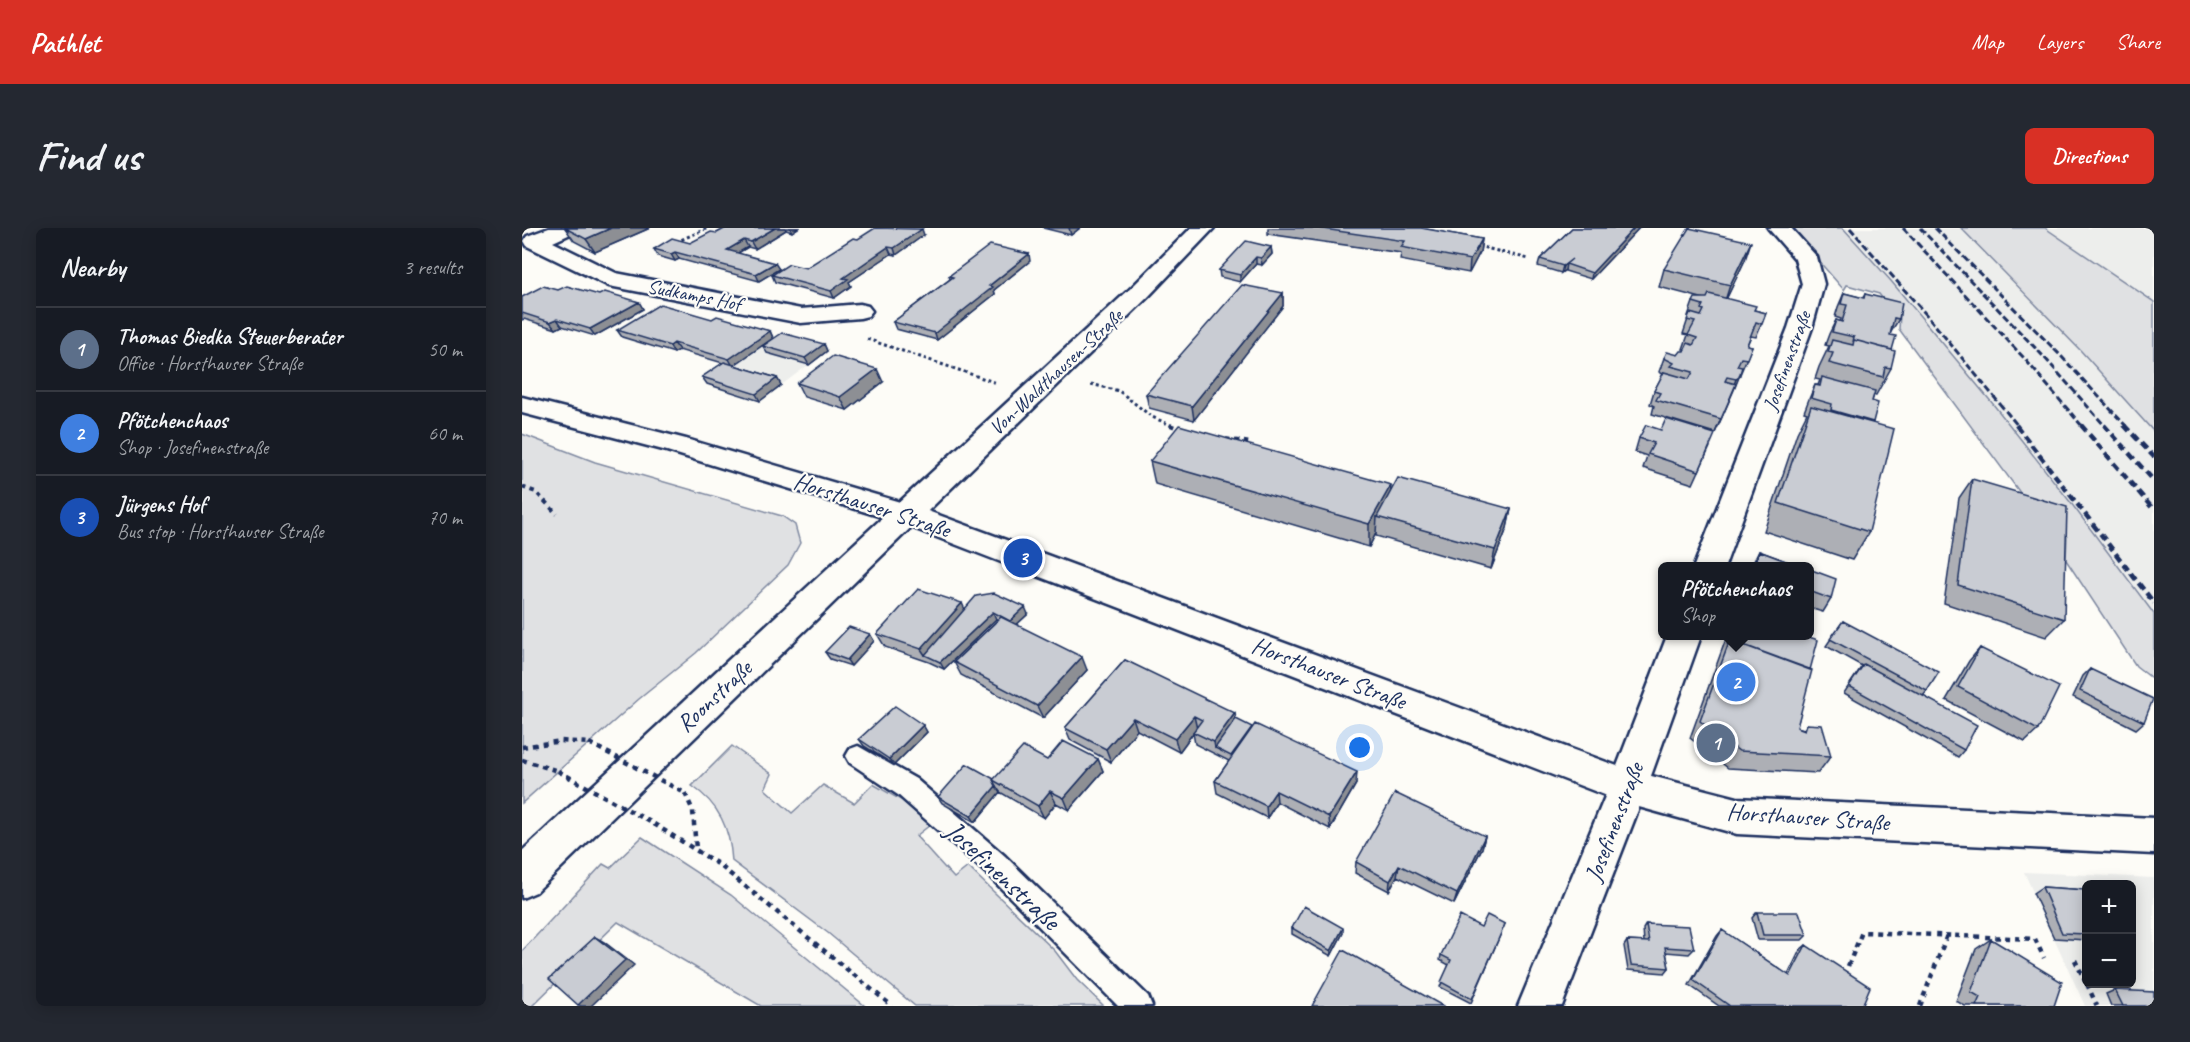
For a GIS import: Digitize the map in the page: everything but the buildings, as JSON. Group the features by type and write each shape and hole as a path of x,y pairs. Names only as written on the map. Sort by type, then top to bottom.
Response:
{"street":[{"name":"Sudkamps Hof","path":"529,240 568,228"},
{"name":"Von-Waldthausen-Straße","path":"906,514 1133,299 1203,228"},
{"name":"Josefinenstraße","path":"1711,562 1800,328 1813,284 1806,257 1779,228"},
{"name":"Sudkamps Hof","path":"529,240 609,279 801,316 860,311"},
{"name":"Horsthauser Straße","path":"522,405 676,445 906,514 1628,787 1737,816 2154,836"},
{"name":"Roonstraße","path":"522,878 906,514"},
{"name":"Josefinenstraße","path":"1540,1006 1628,787 1683,640"}],"lane":[{"name":"Josefinenstraße","path":"858,756 907,787 996,865 1138,1006"}],"path":[{"path":"668,246 708,228"},
{"path":"1473,245 1529,259"},
{"path":"860,311 859,337 997,383"},
{"path":"1091,384 1119,391 1152,417 1186,432"},
{"path":"1219,437 1252,443"},
{"path":"522,487 536,492 557,514"},
{"path":"522,747 561,741 589,743 685,793 693,811 696,850"},
{"path":"522,760 558,771 654,824 718,864 892,1006"},
{"path":"1848,966 1862,932 2036,939 2044,958"},
{"path":"1920,1006 1947,935"},
{"path":"2075,960 2082,973"},
{"path":"2089,988 2097,1006"}],"shaded area":[{"path":"1790,228 1843,228 1891,281 1993,404 2154,614 2154,680 2136,666 2066,560 2067,537 2057,524 2035,513 1899,329 1900,315 1894,313 1879,294 1847,285 1844,290"},
{"path":"1843,228 1961,228 2081,351 2154,432 2154,614 2072,503 1993,404 1891,281"},
{"path":"1961,228 2045,228 2154,302 2154,432 2081,351"},
{"path":"2045,228 2154,228 2154,302"},
{"path":"775,337 827,351 760,401 707,384"},
{"path":"522,434 595,462 782,516 795,525 800,543 788,565 696,653 639,699 522,803"},
{"path":"732,746 772,774 765,789 792,813 823,785 854,803 873,784 901,800 930,825 916,836 954,878 968,867 1055,951 1077,980 1104,1006 915,1006 828,933 732,861 729,838 721,818 709,801 692,786"},
{"path":"642,837 731,895 865,1006 761,1006 618,922 532,1006 522,1006 522,951 603,864 610,868"},
{"path":"2024,872 2154,878 2154,1006 2085,1006"}],"railway":[{"path":"1850,228 1930,319 2018,426"},
{"path":"1903,228 2024,358 2082,426"},
{"path":"1920,228 2044,357 2105,426"},
{"path":"1935,228 2061,356 2126,426"},
{"path":"2016,425 2154,603"},
{"path":"2081,425 2154,510"},
{"path":"2104,425 2154,481"},
{"path":"2124,425 2154,457"}],"place":[{"name":"Jürgens Hof","path":"1023,558"},
{"name":"Pfötchenchaos","path":"1736,682"},
{"name":"Thomas Biedka Steuerberater","path":"1716,743"}]}
